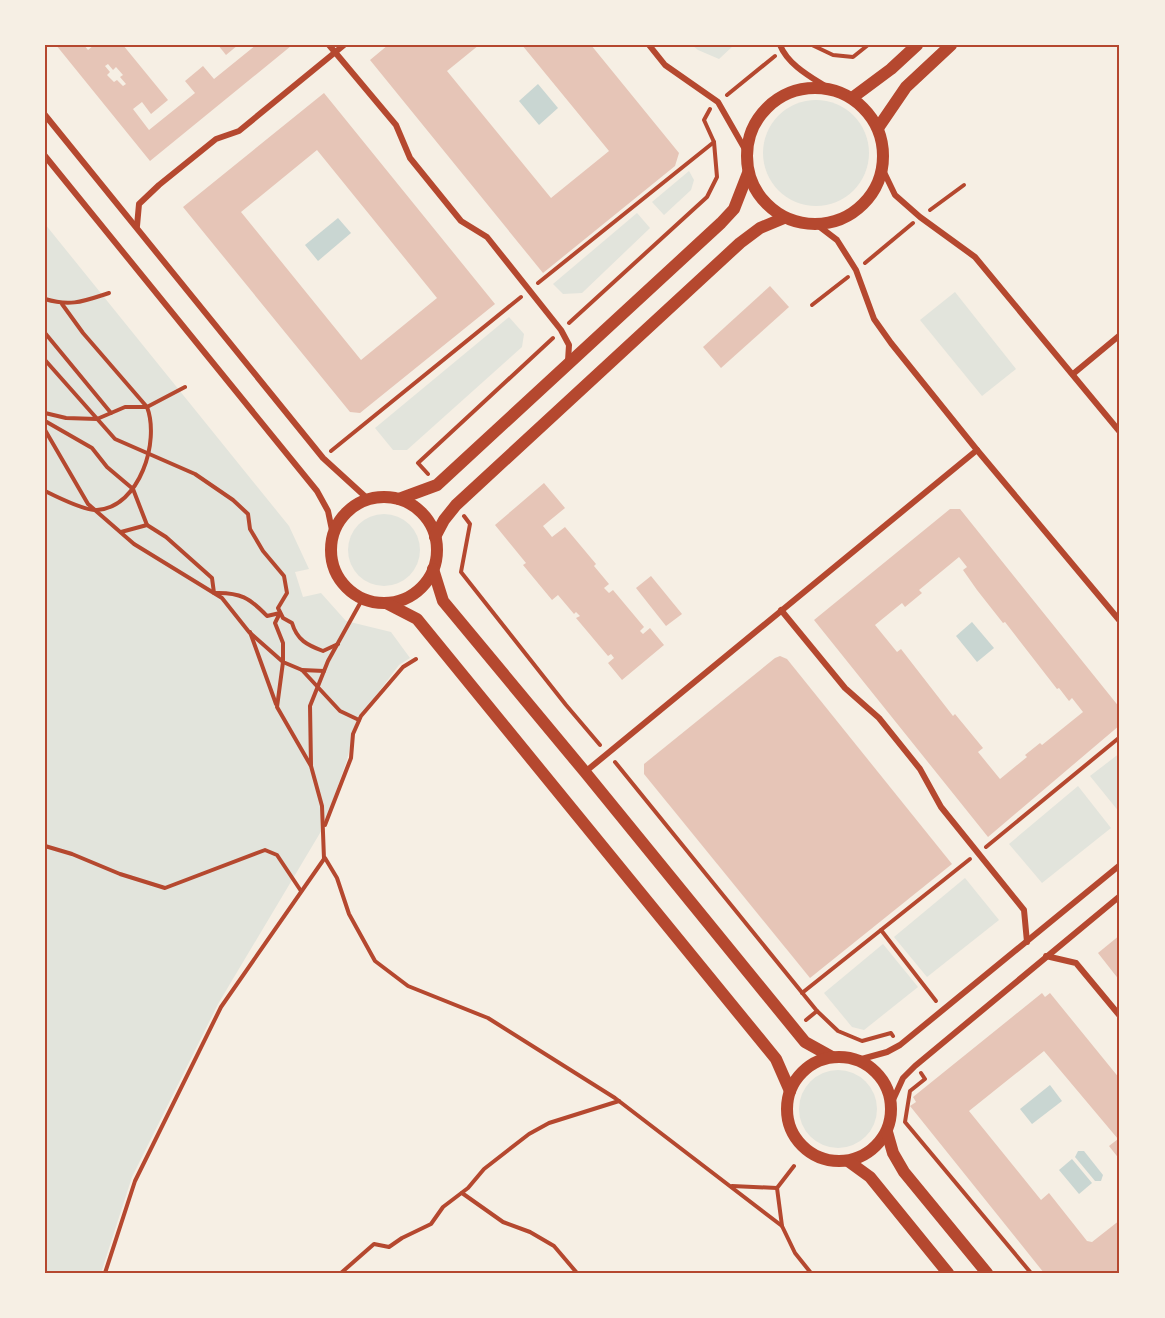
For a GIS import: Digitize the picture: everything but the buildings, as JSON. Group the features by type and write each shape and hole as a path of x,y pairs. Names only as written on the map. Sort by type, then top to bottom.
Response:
{"main road":[{"path":"852,98 891,69 917,45"},
{"path":"878,128 906,87 951,45"},
{"path":"828,88 852,98 867,111 878,128 883,148 882,168 870,197 846,217 816,224 795,222 784,218 764,202 754,188 748,173 746,151 754,124 773,102 799,89 828,88"},
{"path":"399,499 415,507 428,520 435,537 437,553 433,569 426,582 415,593 401,600 386,603 369,601 354,594 342,583 334,568 331,552 333,535 350,509 369,500 399,499 437,485 721,223 734,208 748,173"},
{"path":"435,537 444,520 456,505 740,243 760,228 784,218"},
{"path":"433,569 443,601 805,1042 832,1057"},
{"path":"386,603 417,619 428,632 769,1050 776,1059 790,1090"},
{"path":"832,1057 858,1060 870,1066 881,1076 892,1102 887,1132 877,1146 864,1156 848,1161 832,1161 817,1157 804,1148 794,1136 788,1121 787,1106 790,1090 797,1078 806,1068 832,1057"},
{"path":"887,1132 893,1153 904,1172 987,1273"},
{"path":"848,1161 870,1177 948,1273"}],"street":[{"path":"329,45 396,124 410,158 460,221 487,237 561,330 569,345 567,365"},
{"path":"137,227 139,204 159,185 216,139 239,131 344,45"},
{"path":"649,45 665,65 718,102 746,151"},
{"path":"782,48 799,69 828,88"},
{"path":"45,115 323,458 369,500"},
{"path":"45,156 317,491 328,511 333,535"},
{"path":"882,168 895,195 920,217 975,257 1120,432"},
{"path":"816,224 837,240 856,270 874,319 891,343 1120,621"},
{"path":"1073,374 1120,335"},
{"path":"585,772 977,450"},
{"path":"781,610 845,688 879,718 920,769 941,807 1024,910 1027,942"},
{"path":"858,1060 886,1052 900,1045 1120,866"},
{"path":"892,1102 903,1078 915,1066 1120,896"},
{"path":"1046,956 1076,963 1120,1016"}],"path":[{"path":"812,45 833,55 853,57 868,45"},
{"path":"437,485 418,463 707,197 717,177 714,142 704,120 708,111 782,48"},
{"path":"323,458 714,142"},
{"path":"812,305 920,217 964,185"},
{"path":"45,299 62,304 78,303 109,293"},
{"path":"45,491 58,498 96,510 117,503 133,489 150,454 151,417 147,407 83,333 62,304"},
{"path":"45,333 111,413"},
{"path":"45,360 115,439 195,474 233,500 248,514 250,529 263,551 284,576 287,592 278,608 283,618 292,622 295,632 307,645 323,651 338,644"},
{"path":"45,413 66,418 97,419 124,407 147,407 185,387"},
{"path":"45,421 92,448 107,467 133,489 147,525 166,537 212,578 214,593"},
{"path":"45,430 88,504 120,532 134,544 222,598 249,632 284,662 302,670 324,671"},
{"path":"456,505 470,524 461,572 566,705 608,753 802,993 838,1031 862,1041 891,1033 900,1045"},
{"path":"120,532 147,525"},
{"path":"214,593 226,592 251,599 267,616 280,613"},
{"path":"363,598 324,671 310,706 311,766 322,806 324,857 336,878 349,914 375,961 408,986 488,1018 620,1101 782,1226"},
{"path":"277,707 284,662 283,643 275,623 280,613"},
{"path":"249,632 277,707 311,766"},
{"path":"323,828 351,759 353,734 359,720 377,695 403,667 416,659"},
{"path":"302,670 340,711 359,720"},
{"path":"802,993 1120,737"},
{"path":"45,846 165,888 265,850 278,855 302,891"},
{"path":"105,1273 135,1182 221,1007 324,857"},
{"path":"881,930 943,1010"},
{"path":"915,1066 925,1079 910,1091 905,1122 1031,1273"},
{"path":"341,1273 374,1244 389,1247 431,1224 443,1207 462,1192 484,1169 529,1134 549,1123 620,1101"},
{"path":"794,1166 777,1188 782,1226 795,1253 811,1273"},
{"path":"732,1186 777,1188"},
{"path":"462,1192 503,1222 530,1232 554,1246 577,1273"}],"shaded area":[{"path":"692,45 734,45 719,59"},
{"path":"538,84 558,108 539,125 519,101"},
{"path":"816,100 836,104 853,116 865,133 869,153 865,173 853,190 836,202 816,206 796,202 779,190 767,173 763,153 767,133 779,116 796,104"},
{"path":"689,171 694,180 691,190 664,215 652,202"},
{"path":"637,213 650,228 582,293 563,294 553,284"},
{"path":"338,218 351,233 318,261 305,245"},
{"path":"45,224 289,526 309,569 295,572 303,597 321,593 346,621 391,632 410,658 399,665 356,722 347,760 323,828 218,1004 132,1177 101,1273 45,1273"},
{"path":"955,292 1016,369 982,396 920,320"},
{"path":"509,317 524,334 522,347 407,450 393,450 375,428"},
{"path":"377,514 391,514 410,524 420,543 420,557 410,576 391,586 377,586 358,576 348,557 348,543 358,524"},
{"path":"972,622 994,648 977,662 956,636"},
{"path":"1120,753 1120,813 1090,776"},
{"path":"1078,786 1111,828 1042,883 1009,844"},
{"path":"965,878 999,920 927,977 894,937"},
{"path":"883,944 918,987 864,1030 852,1027 824,993"},
{"path":"838,1070 853,1073 870,1087 877,1109 874,1124 860,1141 838,1148 823,1145 806,1131 799,1109 802,1094 816,1077"},
{"path":"1050,1085 1062,1101 1032,1124 1020,1109"},
{"path":"1078,1151 1084,1151 1103,1175 1101,1181 1095,1181 1075,1157"},
{"path":"1072,1159 1092,1183 1079,1194 1059,1170"}]}
